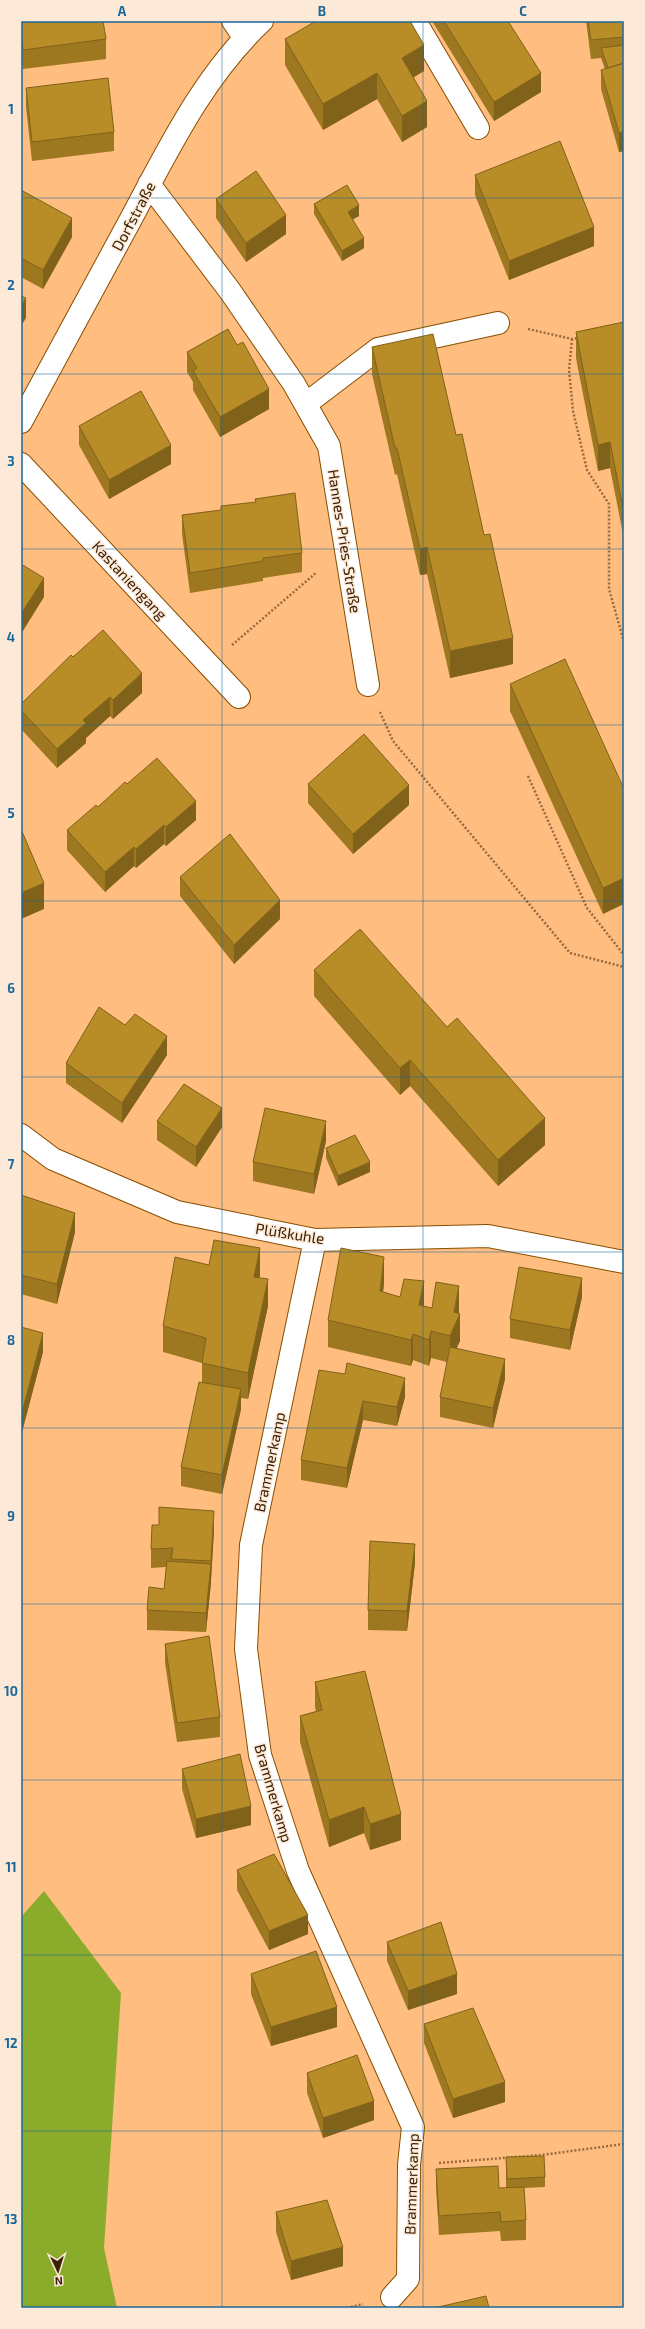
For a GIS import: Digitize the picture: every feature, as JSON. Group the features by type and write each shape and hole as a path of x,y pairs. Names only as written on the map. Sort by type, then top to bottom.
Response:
{"street":[{"name":"Dorfstraße","path":"21,422 149,184 239,29 262,21"},
{"path":"415,21 478,128"},
{"name":"Hannes-Pries-Straße","path":"149,184 230,291 307,403 330,446 345,548 368,684"},
{"path":"307,403 378,349 498,323"},
{"name":"Kastaniengang","path":"21,464 210,664 239,697"},
{"name":"Plüßkuhle","path":"21,1135 53,1159 177,1212 315,1240 488,1236 624,1262"},
{"name":"Brammerkamp","path":"315,1240 251,1545 246,1649 260,1755 298,1871 413,2127 409,2165 408,2279 392,2297"}],"path":[{"path":"498,323 572,339 579,338"},
{"path":"572,339 569,370 573,411 587,470 609,504 610,589 624,642"},
{"path":"210,664 345,548"},
{"path":"368,684 393,741 570,953 624,967"},
{"path":"528,776 587,908 624,955"},
{"path":"409,2165 542,2155 624,2144"}],"green space":[{"path":"44,1891 121,1993 104,2248 117,2308 21,2308 21,1917"}],"building":[{"path":"21,21 103,21 106,39 23,50"},
{"path":"316,21 410,21 424,45 402,58 427,101 402,116 377,73 323,104 285,39"},
{"path":"444,21 508,21 541,73 494,102"},
{"path":"588,21 624,21 624,37 591,40"},
{"path":"624,45 624,63 608,68 601,48"},
{"path":"624,63 624,131 619,133 601,70"},
{"path":"108,78 114,132 32,142 26,88"},
{"path":"560,141 594,227 509,261 475,175"},
{"path":"256,171 286,215 246,243 216,199"},
{"path":"347,185 359,205 348,212 364,238 342,251 314,204"},
{"path":"21,190 72,218 43,270 21,258"},
{"path":"21,296 26,298 21,307"},
{"path":"624,322 624,513 610,442 598,445 576,332"},
{"path":"228,329 237,345 243,342 269,389 220,417 193,371 197,368 187,352"},
{"path":"433,334 456,435 462,434 484,535 490,534 513,638 450,651 427,547 420,549 372,347"},
{"path":"141,391 171,445 109,480 79,426"},
{"path":"295,493 302,553 263,558 263,561 190,573 182,515 221,510 221,506 256,502 255,499"},
{"path":"21,564 44,578 21,614"},
{"path":"103,630 142,673 113,700 110,697 83,720 86,723 57,749 21,710 21,704 71,655 73,657"},
{"path":"565,659 624,789 624,878 603,888 510,684"},
{"path":"364,734 409,785 353,834 308,784"},
{"path":"157,758 196,801 166,827 164,825 136,849 134,847 105,872 67,830 96,805 98,807 125,782 127,784"},
{"path":"21,829 44,883 21,893"},
{"path":"230,834 280,900 234,945 180,877"},
{"path":"360,929 447,1027 457,1018 545,1118 498,1160 410,1060 400,1068 314,970"},
{"path":"99,1007 125,1025 135,1014 167,1036 122,1103 66,1063"},
{"path":"184,1084 222,1108 196,1147 157,1121"},
{"path":"265,1108 326,1121 314,1174 253,1162"},
{"path":"355,1135 370,1162 338,1176 326,1148"},
{"path":"21,1195 75,1213 57,1284 21,1275"},
{"path":"214,1240 260,1248 254,1277 268,1279 248,1373 202,1363 206,1338 163,1326 175,1257 209,1265"},
{"path":"341,1248 384,1257 380,1291 400,1297 404,1279 424,1281 419,1305 432,1308 436,1282 459,1286 454,1312 460,1314 450,1336 431,1331 429,1340 413,1334 411,1340 328,1320"},
{"path":"519,1267 582,1278 570,1330 510,1319"},
{"path":"21,1327 43,1333 22,1413 21,1413"},
{"path":"450,1347 505,1359 493,1408 440,1397"},
{"path":"347,1363 405,1378 397,1407 363,1401 347,1468 301,1460 319,1370 345,1374"},
{"path":"199,1382 241,1389 222,1475 181,1467"},
{"path":"159,1507 214,1511 211,1561 171,1559 173,1548 151,1549 152,1525 159,1525"},
{"path":"370,1541 415,1544 407,1611 368,1610"},
{"path":"167,1561 211,1564 206,1613 147,1610 149,1587 164,1589"},
{"path":"209,1636 220,1717 177,1723 165,1644"},
{"path":"365,1671 401,1814 370,1824 364,1807 329,1820 300,1716 322,1710 315,1682"},
{"path":"240,1754 251,1806 196,1819 182,1769"},
{"path":"274,1854 308,1915 269,1931 237,1870"},
{"path":"441,1922 457,1974 408,1991 387,1942"},
{"path":"316,1951 337,2007 271,2027 251,1974"},
{"path":"473,2008 505,2082 453,2099 424,2024"},
{"path":"357,2055 374,2101 323,2118 307,2073"},
{"path":"544,2156 545,2177 507,2179 506,2157"},
{"path":"498,2166 499,2188 524,2187 526,2220 501,2222 500,2212 439,2216 436,2169"},
{"path":"327,2200 343,2247 291,2261 276,2212"},
{"path":"486,2296 489,2308 434,2308"}]}
